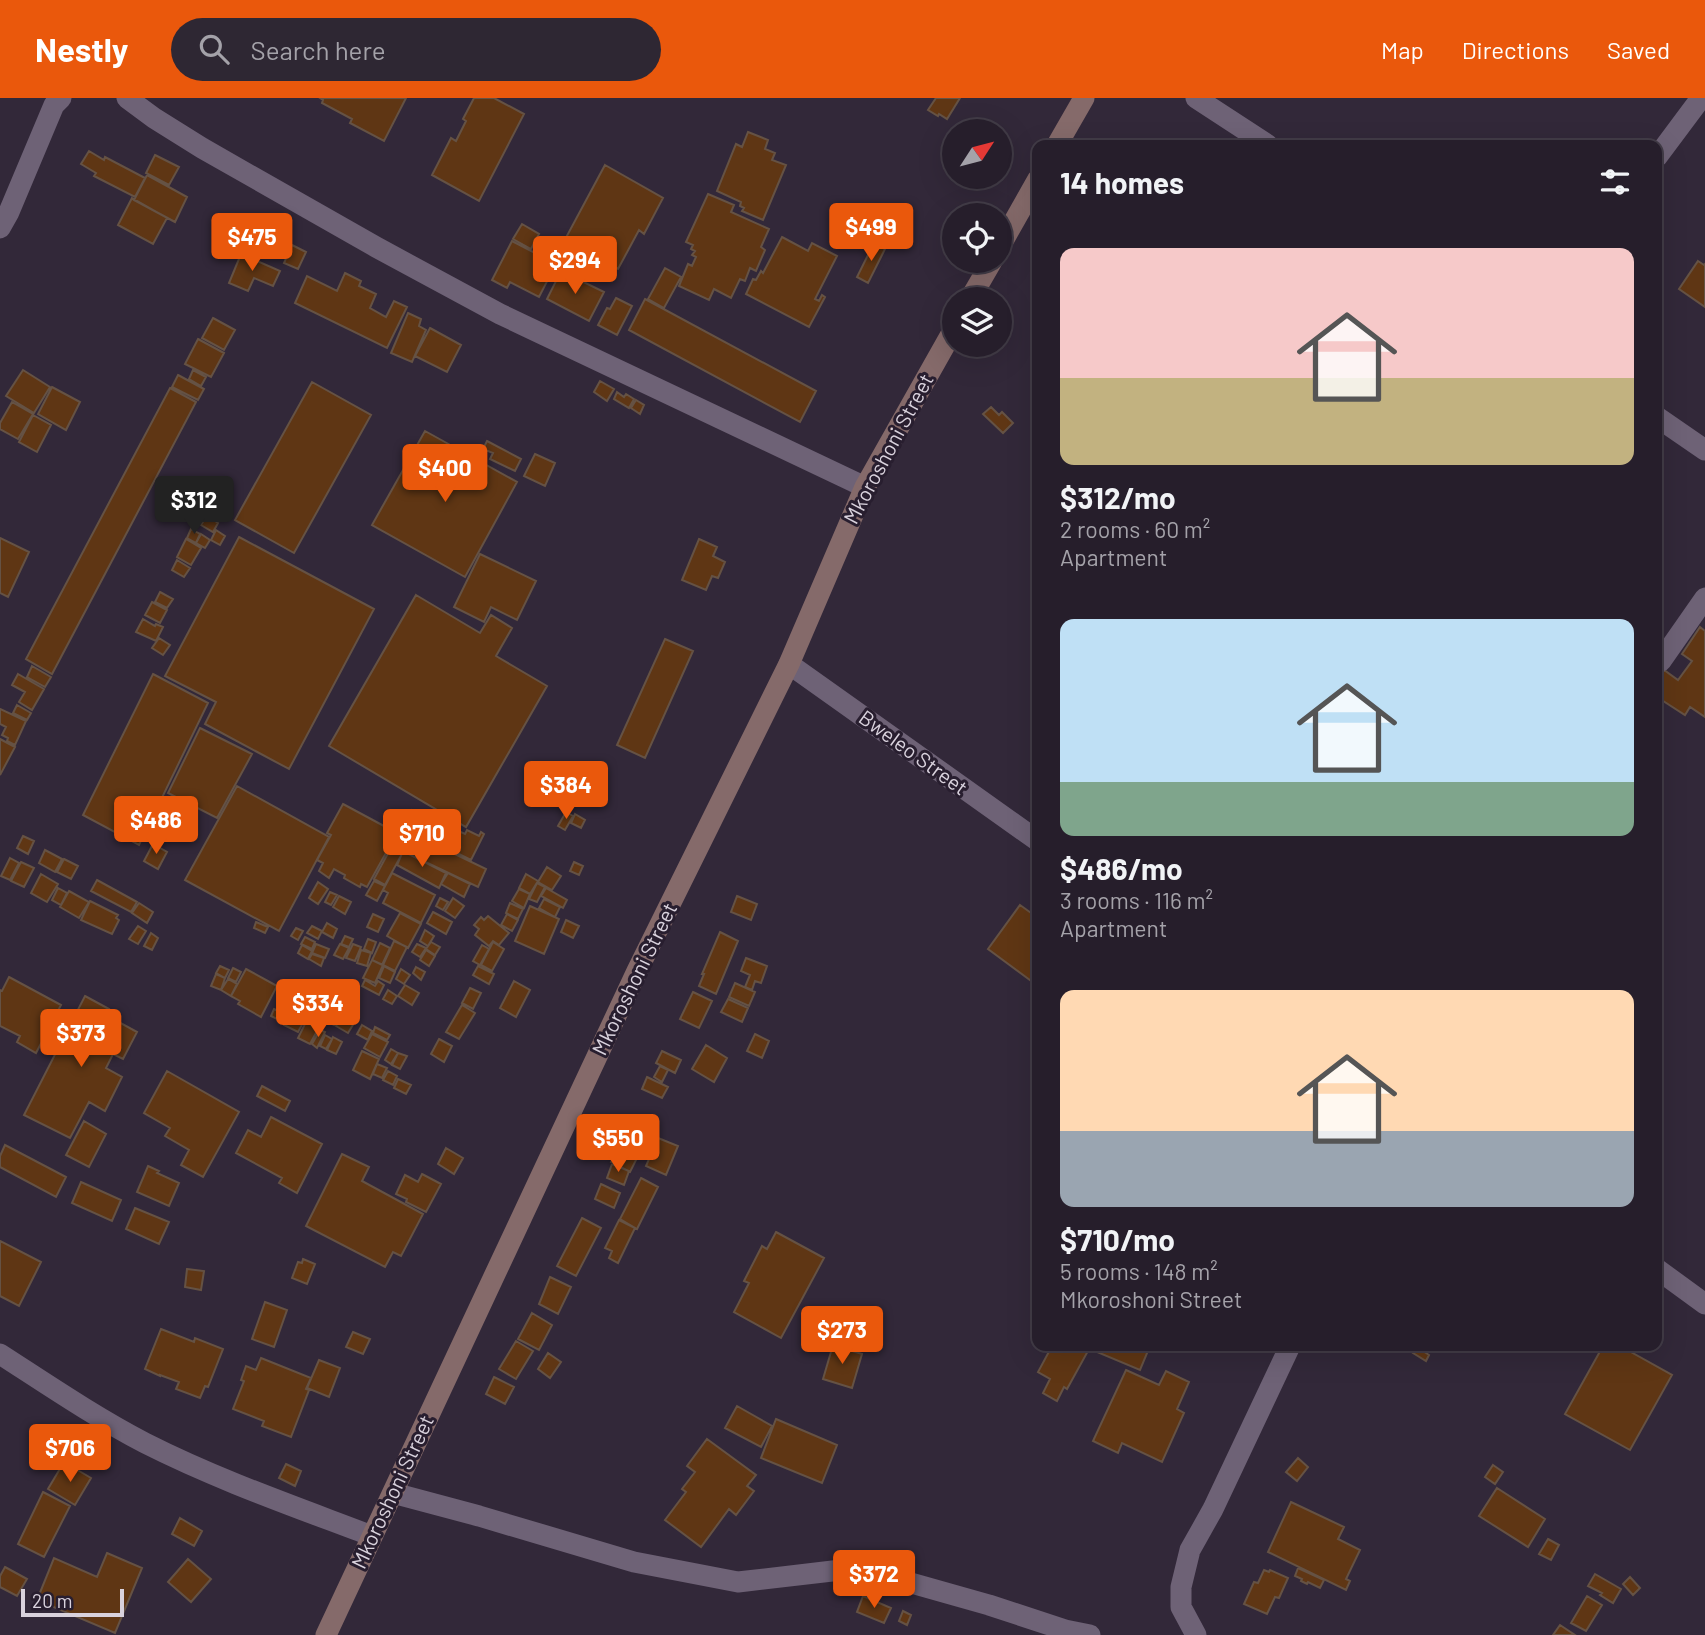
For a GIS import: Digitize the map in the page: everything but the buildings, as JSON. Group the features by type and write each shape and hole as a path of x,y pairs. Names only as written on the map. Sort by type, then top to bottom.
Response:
{"street":[{"path":"0,228 54,105 61,98"},
{"path":"128,98 202,148 500,314 865,487"},
{"path":"1060,140 1084,98"},
{"path":"1196,98 1260,140"},
{"path":"1662,151 1701,98"},
{"path":"1012,225 1032,190"},
{"name":"Mkoroshoni Street","path":"326,1635 631,984 789,664 865,487 942,350"},
{"path":"1662,420 1705,450"},
{"path":"1662,659 1705,598"},
{"name":"Bweleo Street","path":"789,664 1032,837"},
{"path":"1662,1273 1705,1304"},
{"path":"1196,1635 1181,1607 1181,1587 1190,1550 1213,1509 1288,1351"},
{"path":"0,1354 79,1405 145,1442 216,1476 372,1536"},
{"path":"393,1493 634,1562 738,1582 858,1568 989,1605 1065,1630 1090,1635"}]}
